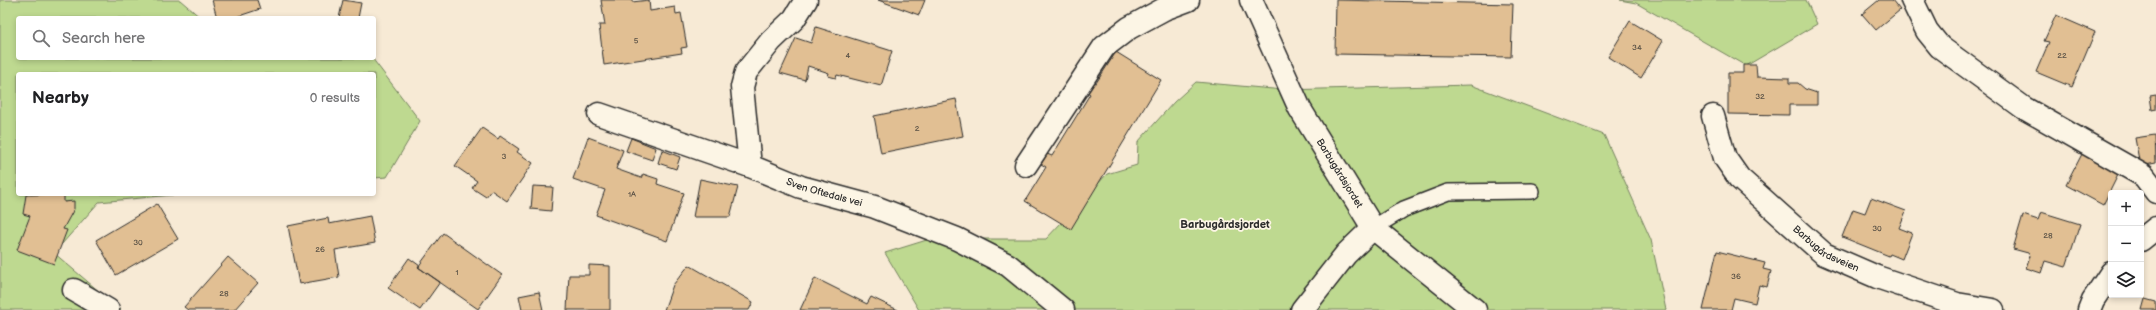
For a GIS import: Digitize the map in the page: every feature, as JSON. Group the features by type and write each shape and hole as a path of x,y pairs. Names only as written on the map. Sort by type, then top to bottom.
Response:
{"street":[{"path":"750,166 742,87 746,72 771,42 794,19 806,0"},
{"path":"1026,165 1104,47 1129,28 1164,9 1188,0"},
{"name":"Barbugårdsjordet","path":"1250,0 1300,109 1373,228 1475,310"},
{"path":"1912,0 1927,31 1940,47 2024,108 2144,176 2156,192"},
{"name":"Sven Oftedals vei","path":"599,114 750,166 801,187 875,207 957,239 1008,265 1063,310"},
{"name":"Barbugårdsveien","path":"1713,116 1725,158 1739,178 1824,254 1877,277 1957,304 1993,310"},
{"path":"1302,310 1346,254 1373,228"},
{"path":"2144,238 2156,228"},
{"path":"2089,310 2093,300 2108,278"},
{"path":"74,290 108,310"}],"lane":[{"path":"1373,228 1404,210 1448,192 1532,190"}],"green space":[{"path":"0,0 180,0 199,16 16,16 16,60 374,60 420,121 387,177 376,178 376,72 16,72 16,196 162,196 99,202 54,253 121,310 0,310"},
{"path":"1620,0 1806,0 1817,24 1746,66 1636,3"},
{"path":"1196,82 1284,90 1471,85 1604,135 1651,240 1666,310 919,310 885,253 930,239 1046,239 1107,174 1137,165 1138,142 1174,102"}],"building":[{"path":"212,0 257,0 260,9 239,16 216,16"},
{"path":"343,0 361,3 358,16 339,16"},
{"path":"601,0 632,0 632,2 649,0 650,11 675,7 676,14 681,13 687,47 681,48 682,53 604,65 599,25 605,25"},
{"path":"878,0 925,0 919,15"},
{"path":"1336,0 1513,4 1511,57 1335,54"},
{"path":"1879,0 1892,0 1900,10 1876,30 1862,14"},
{"path":"2056,15 2095,32 2072,87 2036,72 2049,42 2044,41"},
{"path":"1630,21 1663,41 1641,78 1608,57"},
{"path":"816,27 892,51 881,86 837,75 836,78 828,76 829,73 808,66 805,80 780,73 796,38 811,43"},
{"path":"1116,52 1161,80 1071,229 1025,201 1046,167 1041,164 1047,154 1052,156 1090,94 1086,91 1092,81 1096,83"},
{"path":"1743,65 1756,65 1757,77 1789,78 1789,83 1798,83 1805,89 1817,93 1817,105 1789,105 1789,115 1728,114 1728,73 1743,73"},
{"path":"2156,95 2156,109 2152,110 2150,96"},
{"path":"956,99 963,136 881,153 874,116"},
{"path":"482,128 498,139 500,136 519,149 517,152 533,163 507,201 491,190 486,197 472,188 477,181 455,166"},
{"path":"2155,135 2156,163 2140,166 2135,138"},
{"path":"588,137 623,150 616,169 641,178 643,174 658,179 657,184 684,193 667,241 596,215 605,190 573,179"},
{"path":"631,138 656,148 652,160 626,151"},
{"path":"662,150 680,157 676,169 658,163"},
{"path":"2082,154 2119,173 2110,190 2108,190 2108,195 2103,205 2066,185"},
{"path":"700,179 738,187 730,217 693,217"},
{"path":"533,186 553,187 551,211 531,209"},
{"path":"26,196 64,196 64,202 74,201 74,209 63,229 67,230 54,264 17,250 30,216 23,214"},
{"path":"1871,198 1906,211 1899,228 1912,233 1902,259 1890,254 1889,256 1842,237 1853,209 1865,213"},
{"path":"157,204 178,239 116,275 96,240"},
{"path":"2041,212 2080,224 2066,267 2045,261 2041,273 2026,268 2030,256 2028,253 2013,249 2023,215 2038,220"},
{"path":"370,216 375,243 335,250 339,277 299,284 288,226 328,218 329,224"},
{"path":"443,233 502,275 478,309 418,267"},
{"path":"1717,251 1765,263 1763,269 1771,271 1767,287 1759,285 1755,303 1734,298 1731,310 1703,310"},
{"path":"228,257 258,283 234,310 188,310 184,307"},
{"path":"409,258 420,266 418,267 440,282 420,310 388,288"},
{"path":"589,265 610,266 610,310 567,310 569,275 589,275"},
{"path":"689,265 753,302 749,310 664,310 673,285"},
{"path":"815,278 867,304 871,297 898,310 800,310"},
{"path":"539,292 543,310 522,310 519,296"},
{"path":"2145,299 2156,302 2156,310 2142,310"}],"district":[{"name":"Barbugårdsjordet","path":"1225,224"}]}
